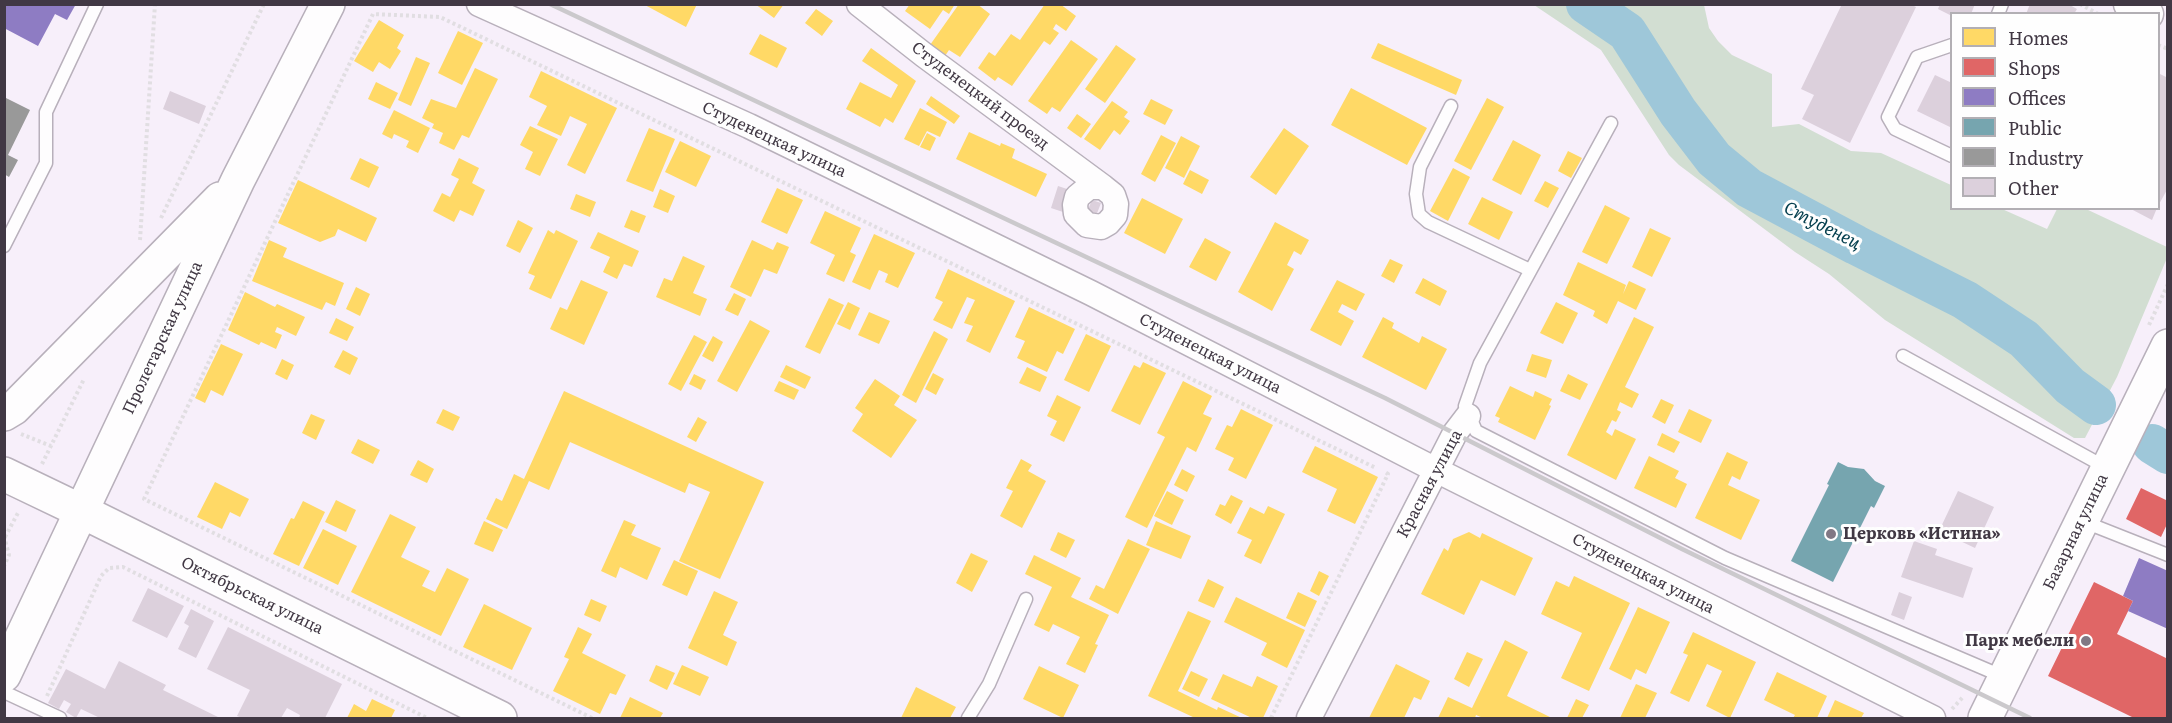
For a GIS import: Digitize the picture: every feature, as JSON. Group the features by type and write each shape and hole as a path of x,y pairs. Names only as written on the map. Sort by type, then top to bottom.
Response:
{"main road":[{"name":"Пролетарская улица","path":"4,675 238,180 328,4"},
{"path":"8,422 21,400 238,180"},
{"name":"Базарная улица","path":"1985,718 2168,346"},
{"name":"Октябрьская улица","path":"4,474 490,716"}],"street":[{"name":"Студенецкая улица","path":"479,4 781,142 1091,293 1436,470 1934,718"},
{"name":"Студенецкий проезд","path":"859,4 1103,187"},
{"path":"2129,4 2144,12"},
{"name":"Красная улица","path":"1309,718 1455,433 1468,416"}],"lane":[{"path":"4,246 46,163 46,112 97,4"},
{"path":"1950,46 1917,57 1888,117 1894,129 1950,155"},
{"path":"1451,106 1420,167 1416,194 1419,214 1428,222 1530,270"},
{"name":"Красная улица","path":"1468,416 1465,406 1480,363 1611,123"},
{"path":"1903,356 2107,468"},
{"path":"1468,416 1476,431 1488,438 1725,558 2005,678"},
{"path":"2082,521 2168,555"},
{"path":"968,718 989,684 1026,598"},
{"path":"4,692 60,718"}],"path":[{"path":"140,241 155,4"},
{"path":"2080,4 2094,12"},
{"path":"592,718 144,499 373,14 441,16 1388,474 1271,718"},
{"path":"8,422 51,446"},
{"path":"4,536 9,555 4,566"},
{"path":"41,710 101,576 110,568 123,567 427,718"}],"shaded area":[{"path":"1534,5 1704,5 1709,28 1718,41 1732,55 1772,74 1772,127 1799,124 1851,151 1881,153 1950,185 1950,210 2004,210 2047,229 2056,210 2088,210 2167,247 2167,258 2117,377 2085,438 2074,438 1885,320 1829,274 1795,252 1679,165 1669,155 1601,50"}],"building: Homes":[{"path":"643,4 697,4 686,27"},
{"path":"755,4 784,4 774,18"},
{"path":"910,4 955,4 949,14 943,10 930,29 905,11"},
{"path":"959,4 977,4 990,14 960,57 949,50 945,56 930,45"},
{"path":"1045,4 1060,4 1076,16 1066,31 1056,24 1053,29 1059,33 1050,45 1044,41 1012,86 998,77 995,81 978,68 989,52 995,56 1011,34 1020,40"},
{"path":"816,9 833,21 822,36 805,23"},
{"path":"379,20 404,35 397,48 401,51 390,69 379,62 373,72 354,61"},
{"path":"458,31 483,43 462,85 438,73"},
{"path":"760,34 787,48 777,68 749,54"},
{"path":"1071,40 1098,59 1060,112 1052,107 1047,114 1028,101"},
{"path":"1378,43 1462,80 1456,95 1371,58"},
{"path":"1116,45 1136,59 1105,103 1085,89"},
{"path":"871,48 916,81 893,123 885,118 880,127 846,109 860,82 891,98 898,85 862,61"},
{"path":"416,57 430,63 411,106 398,100"},
{"path":"475,68 498,79 469,138 462,135 454,150 439,143 443,133 432,128 434,124 422,118 431,99 456,108"},
{"path":"541,71 617,108 585,174 567,165 587,124 570,116 561,136 537,125 547,106 529,97"},
{"path":"376,82 398,93 390,109 368,99"},
{"path":"1351,88 1427,128 1407,165 1331,125"},
{"path":"931,96 960,116 954,124 926,104"},
{"path":"1487,98 1504,107 1471,170 1454,161"},
{"path":"1151,99 1173,110 1165,125 1143,114"},
{"path":"1112,101 1128,112 1124,117 1130,121 1120,135 1114,130 1100,150 1084,139"},
{"path":"920,108 947,122 940,137 927,131 919,146 904,139"},
{"path":"394,110 430,128 418,153 406,147 409,141 394,134 392,139 382,134"},
{"path":"1077,114 1091,124 1081,138 1067,128"},
{"path":"530,126 558,139 540,176 525,169 533,152 520,145"},
{"path":"649,128 675,139 653,192 626,181"},
{"path":"1284,128 1309,146 1276,195 1250,177"},
{"path":"969,132 1000,146 1001,143 1015,149 1012,158 1047,174 1036,197 956,159"},
{"path":"927,133 936,138 930,151 920,147"},
{"path":"1161,135 1176,143 1155,182 1141,174"},
{"path":"1181,136 1200,146 1184,178 1165,168"},
{"path":"1513,140 1541,155 1521,195 1492,180"},
{"path":"680,141 711,156 696,187 665,172"},
{"path":"1568,151 1582,158 1571,178 1558,171"},
{"path":"360,158 379,167 369,188 350,179"},
{"path":"459,158 479,168 472,183 485,190 473,216 460,210 454,222 433,211 442,193 450,197 459,179 451,175"},
{"path":"1453,168 1470,177 1448,221 1430,211"},
{"path":"1190,170 1209,180 1202,194 1183,184"},
{"path":"298,180 377,218 366,242 338,229 335,236 320,242 278,223"},
{"path":"1545,181 1559,188 1548,208 1534,201"},
{"path":"777,188 803,200 787,234 761,222"},
{"path":"660,189 675,196 668,213 653,207"},
{"path":"576,194 596,202 590,217 570,209"},
{"path":"1482,197 1513,212 1499,240 1468,224"},
{"path":"1142,198 1183,219 1165,254 1124,233"},
{"path":"1605,205 1630,218 1607,264 1582,252"},
{"path":"631,210 646,216 639,233 624,227"},
{"path":"825,211 861,228 850,252 856,255 844,282 826,274 835,255 810,243"},
{"path":"518,220 533,228 520,253 506,246"},
{"path":"1275,222 1309,240 1301,255 1294,251 1287,265 1294,269 1272,311 1238,292"},
{"path":"1650,228 1671,238 1652,277 1632,267"},
{"path":"548,230 554,234 556,230 578,241 551,299 529,289 535,276 528,273"},
{"path":"598,232 639,251 632,267 624,264 617,279 603,272 610,257 590,248"},
{"path":"874,234 915,253 898,288 885,282 888,274 879,270 870,290 852,282"},
{"path":"1205,238 1231,252 1216,281 1189,267"},
{"path":"269,240 287,248 283,257 344,283 335,306 326,302 322,310 252,281"},
{"path":"752,240 773,250 777,242 789,247 777,274 764,269 751,297 730,287"},
{"path":"683,256 705,266 693,293 707,299 700,316 656,297 664,278 672,281"},
{"path":"1390,259 1403,265 1394,283 1381,276"},
{"path":"1578,262 1626,285 1623,294 1629,281 1646,289 1636,310 1618,301 1607,324 1593,316 1595,311 1563,295"},
{"path":"948,269 1015,301 990,353 966,341 973,326 964,323 975,300 967,297 952,329 933,320 943,302 935,298"},
{"path":"1423,278 1447,291 1440,306 1415,293"},
{"path":"581,280 608,292 584,345 550,329 560,307 567,310"},
{"path":"1337,280 1365,294 1356,311 1342,304 1338,312 1354,321 1341,346 1310,330"},
{"path":"356,287 370,294 360,316 346,309"},
{"path":"245,292 275,307 277,304 305,317 296,336 277,327 275,332 282,335 276,349 261,342 259,345 228,330"},
{"path":"734,293 746,299 738,316 725,310"},
{"path":"829,298 844,305 820,354 805,347"},
{"path":"848,302 860,308 850,330 837,324"},
{"path":"1556,302 1578,313 1563,344 1540,333"},
{"path":"1029,307 1075,329 1063,354 1057,351 1047,372 1017,358 1025,341 1015,337"},
{"path":"869,312 890,321 879,344 858,335"},
{"path":"1383,317 1394,323 1392,328 1419,343 1422,336 1447,349 1426,390 1362,357"},
{"path":"1634,317 1654,327 1625,387 1639,394 1632,408 1620,402 1617,410 1621,412 1616,422 1612,420 1606,432 1612,436 1615,429 1636,439 1616,480 1567,455"},
{"path":"336,318 354,327 347,341 329,333"},
{"path":"750,320 770,331 737,392 717,381"},
{"path":"934,331 948,339 916,403 902,395"},
{"path":"1086,334 1111,346 1089,392 1064,380"},
{"path":"694,335 707,342 681,391 668,384"},
{"path":"713,336 723,342 713,362 702,356"},
{"path":"221,344 243,354 223,396 211,390 205,403 195,398"},
{"path":"343,350 358,358 350,375 334,367"},
{"path":"1532,354 1552,360 1546,378 1526,371"},
{"path":"282,359 294,365 287,380 275,374"},
{"path":"1143,362 1166,373 1140,425 1111,411 1134,365 1140,368"},
{"path":"786,365 811,377 805,389 780,377"},
{"path":"1027,367 1047,377 1040,392 1019,383"},
{"path":"933,373 944,379 936,395 925,389"},
{"path":"694,374 706,380 701,390 689,384"},
{"path":"1568,374 1588,384 1580,400 1560,391"},
{"path":"875,379 900,396 894,405 917,420 891,458 852,431 863,414 855,408"},
{"path":"779,381 799,390 794,400 774,391"},
{"path":"1183,381 1212,396 1203,414 1212,418 1196,452 1187,447 1147,528 1125,517 1165,437 1157,433"},
{"path":"1510,386 1533,397 1535,391 1552,399 1535,440 1498,422 1500,418 1495,416"},
{"path":"564,391 764,482 720,579 679,561 710,492 689,483 685,493 570,442 549,490 529,481 507,529 486,519 496,498 502,501 514,474 524,479"},
{"path":"1057,395 1081,407 1064,442 1050,435 1057,421 1047,416"},
{"path":"1661,399 1674,405 1665,424 1652,417"},
{"path":"443,409 460,417 453,431 436,423"},
{"path":"1241,409 1273,425 1246,479 1228,470 1234,458 1215,449 1227,425 1232,427"},
{"path":"1689,409 1712,420 1701,443 1678,432"},
{"path":"311,414 325,420 316,440 302,433"},
{"path":"698,417 707,422 696,442 687,437"},
{"path":"1662,433 1680,442 1674,453 1657,445"},
{"path":"358,439 380,450 373,464 351,453"},
{"path":"1315,446 1378,477 1355,524 1327,511 1337,489 1302,472"},
{"path":"1727,452 1748,462 1740,480 1732,476 1728,485 1760,500 1741,540 1695,518"},
{"path":"1649,456 1679,471 1675,478 1687,484 1676,508 1634,488"},
{"path":"1021,459 1032,465 1028,471 1046,481 1022,528 1000,516 1013,491 1006,488"},
{"path":"418,460 434,469 427,483 410,475"},
{"path":"1182,469 1195,476 1187,492 1174,485"},
{"path":"215,482 249,499 240,517 230,512 222,529 197,517"},
{"path":"1167,491 1184,500 1172,525 1154,516"},
{"path":"1231,495 1243,501 1231,524 1215,515 1220,504 1225,506"},
{"path":"336,500 356,510 346,532 325,522"},
{"path":"303,501 325,512 299,566 273,554 291,518 294,519"},
{"path":"1268,506 1285,514 1261,564 1244,556 1252,540 1237,533 1250,507 1264,514"},
{"path":"390,514 416,527 401,557 430,571 422,586 435,592 447,568 469,579 441,636 351,592"},
{"path":"624,520 636,525 631,535 661,548 647,580 620,567 616,578 601,571"},
{"path":"484,521 503,530 493,552 474,544"},
{"path":"1156,521 1191,536 1181,559 1146,545"},
{"path":"323,529 357,546 338,585 303,568"},
{"path":"1058,532 1075,540 1066,558 1050,550"},
{"path":"1469,532 1480,538 1482,533 1533,558 1515,596 1481,580 1464,615 1421,594 1444,548 1448,551 1453,539"},
{"path":"1128,539 1150,549 1118,614 1089,599 1096,585 1104,589"},
{"path":"971,553 988,561 972,592 956,583"},
{"path":"1034,555 1081,578 1071,597 1109,615 1095,644 1098,645 1085,673 1066,664 1080,637 1053,624 1049,632 1034,625 1052,587 1025,574"},
{"path":"674,560 698,571 687,596 662,585"},
{"path":"1319,571 1329,576 1319,596 1310,591"},
{"path":"1574,576 1630,603 1589,691 1561,678 1582,633 1541,614 1556,581 1569,587"},
{"path":"1208,579 1224,587 1214,608 1198,601"},
{"path":"714,591 738,602 723,635 737,642 727,666 688,648"},
{"path":"1298,592 1317,601 1305,627 1286,618"},
{"path":"1236,597 1305,630 1287,668 1261,655 1267,643 1224,622"},
{"path":"591,599 607,606 600,622 584,615"},
{"path":"484,604 532,628 512,670 463,647"},
{"path":"1638,607 1670,622 1646,674 1636,669 1631,680 1609,669"},
{"path":"1188,611 1211,621 1178,691 1217,710 1218,707 1242,718 1195,718 1148,696"},
{"path":"578,627 592,634 582,653 626,675 616,695 610,693 600,714 553,691 569,659 564,657"},
{"path":"1693,632 1756,662 1730,718 1706,706 1722,671 1707,664 1689,702 1670,693 1688,655 1683,653"},
{"path":"1505,640 1528,652 1507,696 1552,718 1483,718 1476,715 1475,718 1438,718 1448,697 1472,708"},
{"path":"1467,652 1483,659 1469,687 1454,679"},
{"path":"1396,664 1430,681 1421,700 1414,697 1404,718 1369,718"},
{"path":"656,665 675,673 667,690 649,681"},
{"path":"682,665 709,677 700,696 673,684"},
{"path":"1039,666 1079,685 1063,718 1023,699"},
{"path":"1191,671 1208,679 1199,697 1182,689"},
{"path":"1777,672 1827,696 1817,718 1793,718 1795,715 1764,700"},
{"path":"1223,674 1252,687 1257,676 1278,686 1263,718 1252,718 1211,699"},
{"path":"1636,684 1657,693 1645,718 1620,718"},
{"path":"916,687 956,707 950,718 901,718"},
{"path":"630,697 663,713 660,718 620,718"},
{"path":"372,699 395,710 391,718 347,718 354,704 366,711"},
{"path":"1576,699 1589,705 1582,718 1567,718"},
{"path":"1835,700 1864,713 1861,718 1827,718"}],"building: Shops":[{"path":"2141,488 2168,501 2168,522 2161,537 2126,519"},
{"path":"2094,582 2133,601 2117,634 2168,659 2168,718 2134,718 2048,676"}],"building: Offices":[{"path":"4,4 76,4 67,20 55,14 38,46 4,28"},
{"path":"2139,558 2168,571 2168,629 2128,611 2133,601 2123,596"}],"building: Public":[{"name":"Церковь «Истина»","path":"1838,462 1848,467 1864,469 1875,481 1885,486 1874,508 1871,506 1833,582 1791,561"}],"building: Industry":[{"path":"4,97 30,110 8,155 18,160 9,177 4,174"}],"building: Other":[{"path":"1842,4 1910,4 1916,7 1850,143 1802,119 1814,95 1801,89"},
{"path":"1940,4 1975,4 1972,12 1950,12 1950,15 1938,9"},
{"path":"2030,4 2068,4 2077,9 2075,12 2027,12"},
{"path":"2160,74 2168,78 2168,188 2160,202"},
{"path":"1935,75 1950,82 1950,127 1917,111"},
{"path":"170,91 206,106 199,124 163,109"},
{"path":"1058,186 1070,190 1063,212 1051,208"},
{"path":"1092,200 1101,203 1096,216 1087,212"},
{"path":"2133,210 2156,210 2152,220"},
{"path":"1958,491 1994,507 1975,548 1939,531"},
{"path":"1914,541 1937,549 1935,555 1973,568 1963,598 1901,577"},
{"path":"148,588 184,606 167,638 132,621"},
{"path":"1899,592 1912,597 1904,620 1891,615"},
{"path":"191,609 214,621 196,658 178,649 189,626 184,623"},
{"path":"228,627 342,684 325,718 299,718 300,715 287,708 281,718 237,716 250,690 207,669"},
{"path":"119,661 166,685 163,690 220,718 100,718 81,709 76,718 66,712 71,704 64,700 59,709 48,703 66,669 105,689"}],"waterway":[{"name":"Студенец","path":"1586,4 1627,32 1678,112 1714,159 1749,188 1965,300 2024,339 2070,386 2096,405"},
{"name":"Студенец","path":"2152,444 2168,454"}],"railway":[{"path":"550,4 1385,398 1682,549 2030,718"}],"place":[{"name":"Церковь «Истина»","path":"1831,534"},
{"name":"Парк мебели","path":"2086,641"}]}
